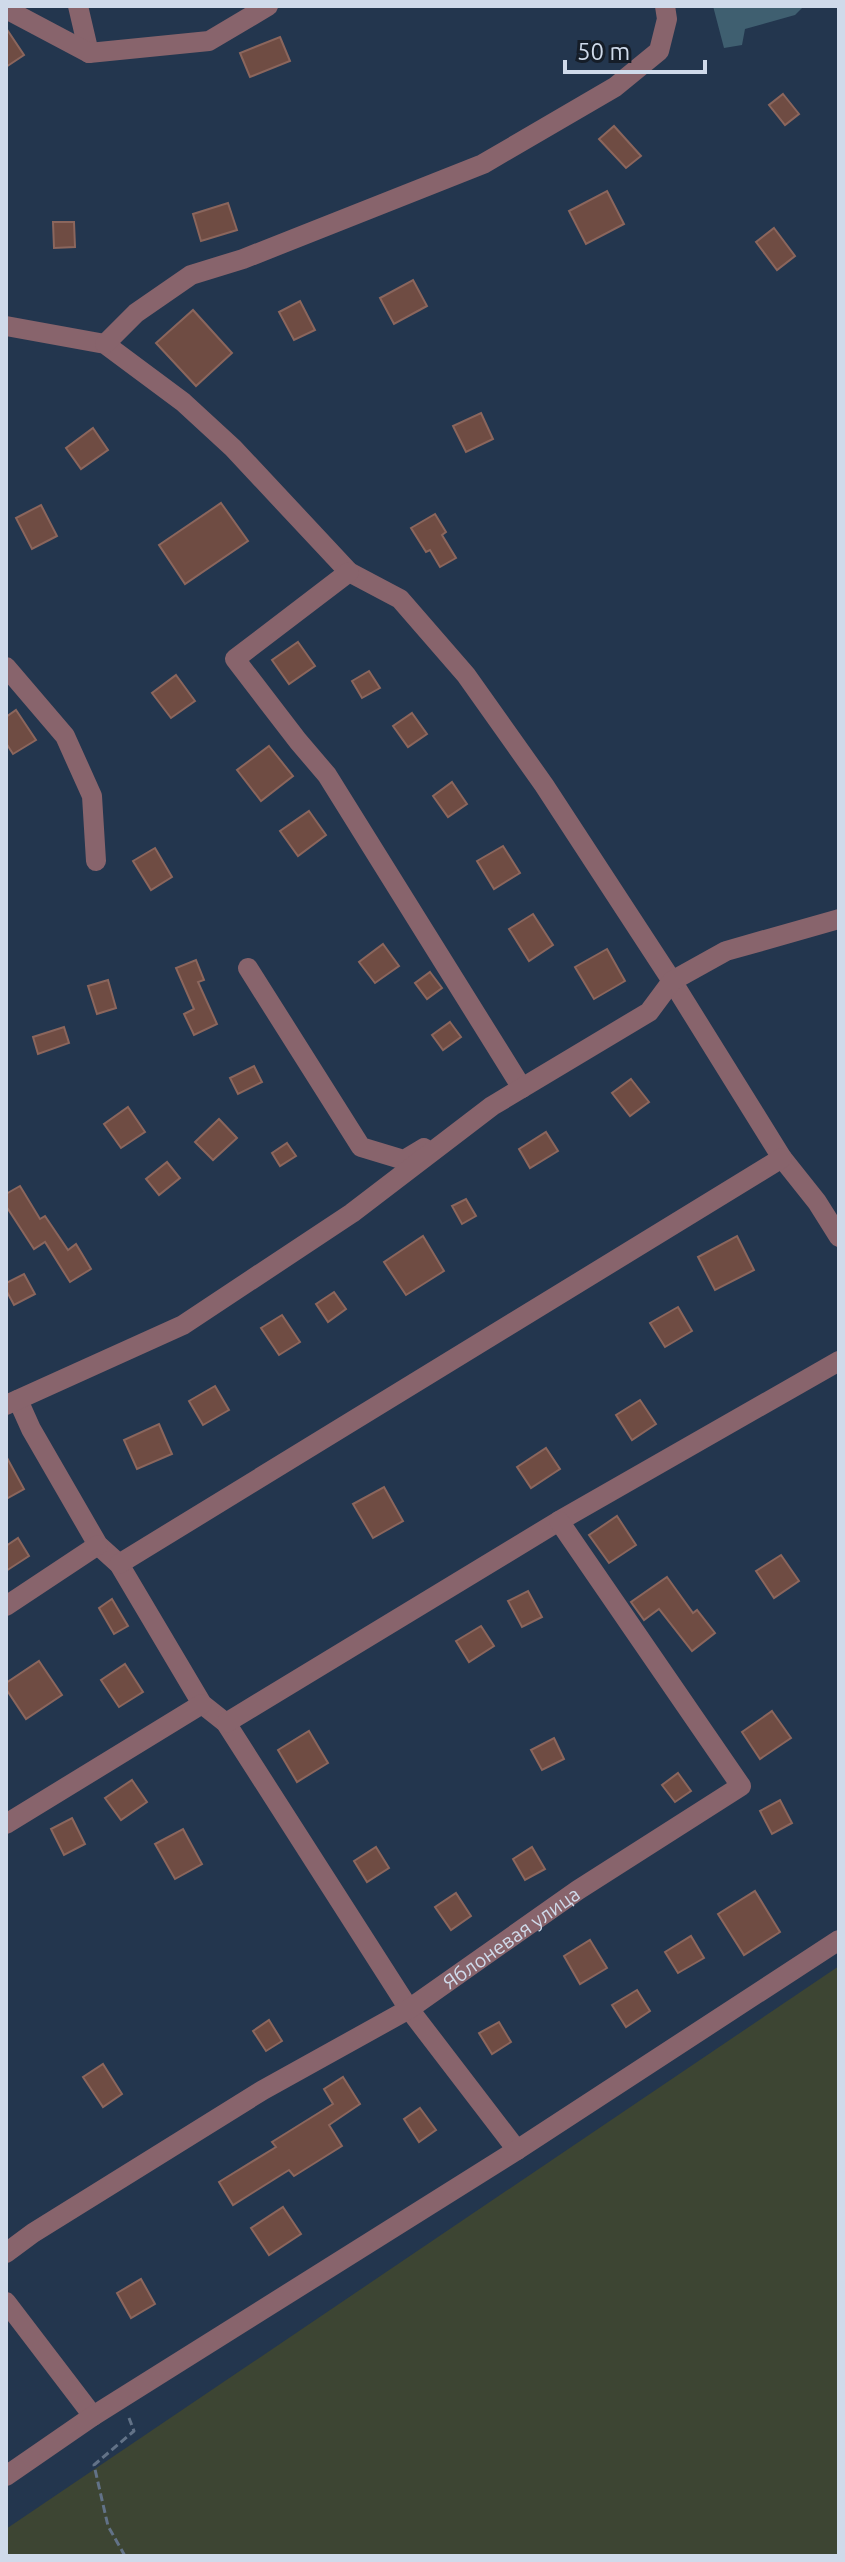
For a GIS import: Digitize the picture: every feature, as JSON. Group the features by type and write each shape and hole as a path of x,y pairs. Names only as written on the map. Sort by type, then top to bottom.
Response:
{"street":[{"path":"78,6 89,53"},
{"path":"6,9 89,53 209,41 268,6"},
{"path":"105,344 136,313 191,275 243,259 483,164 615,87 659,51 667,19 665,6"},
{"path":"6,326 105,344 183,402 233,448 349,572 400,599 466,675 544,785 672,981 782,1158 817,1202 839,1237"},
{"path":"349,572 235,659 327,775 522,1088"},
{"path":"6,667 65,736 92,796 96,861"},
{"path":"248,968 361,1147 404,1160 649,1012 672,981 726,951 839,919"},
{"path":"492,1106 352,1213 183,1325 12,1402 98,1545 119,1564 202,1704 226,1723 409,2009 517,2150"},
{"path":"119,1564 782,1158"},
{"path":"817,1202 839,1202"},
{"path":"226,1723 559,1521 839,1361"},
{"name":"Яблоневая улица","path":"6,2253 33,2233 263,2090 409,2009 578,1890 741,1786 559,1521"},
{"path":"6,1606 98,1545"},
{"path":"6,1824 202,1704"},
{"path":"6,2476 93,2416 517,2150 839,1940"},
{"path":"6,2302 93,2416"}],"path":[{"path":"121,2399 134,2431 94,2465 108,2526 125,2556"}],"green space":[{"path":"839,1966 839,2556 6,2556 6,2529"}],"water":[{"path":"713,6 804,6 795,15 745,29 742,45 724,48"}],"building":[{"path":"6,28 24,55 6,67"},
{"path":"280,37 290,61 250,77 240,53"},
{"path":"783,94 799,114 785,125 769,105"},
{"path":"614,126 641,156 626,168 599,139"},
{"path":"607,191 624,224 586,244 569,211"},
{"path":"228,203 237,230 201,241 193,214"},
{"path":"53,222 74,222 75,247 54,248"},
{"path":"774,228 795,256 777,270 756,242"},
{"path":"413,280 427,306 394,324 380,298"},
{"path":"300,301 315,330 294,340 279,312"},
{"path":"193,310 232,353 196,386 156,343"},
{"path":"481,413 493,439 466,452 453,426"},
{"path":"93,428 108,450 81,469 66,448"},
{"path":"221,503 248,541 185,584 159,545"},
{"path":"41,505 57,536 32,549 16,518"},
{"path":"435,514 446,532 442,535 456,558 440,567 411,528"},
{"path":"298,642 315,666 289,684 272,660"},
{"path":"369,671 380,688 362,698 352,681"},
{"path":"176,675 195,701 171,718 152,693"},
{"path":"16,710 36,740 13,754 6,743 6,717"},
{"path":"412,713 427,734 408,747 393,726"},
{"path":"269,746 293,776 261,801 237,770"},
{"path":"452,782 467,804 448,817 433,796"},
{"path":"309,811 326,835 298,856 280,831"},
{"path":"503,846 520,873 494,889 477,861"},
{"path":"155,848 172,877 151,890 133,861"},
{"path":"533,914 553,945 529,961 509,929"},
{"path":"383,944 399,966 375,983 359,962"},
{"path":"607,949 625,981 594,999 575,967"},
{"path":"196,960 204,980 198,982 217,1024 194,1035 184,1014 194,1009 176,968"},
{"path":"430,972 442,988 427,999 415,983"},
{"path":"108,980 116,1008 97,1014 88,986"},
{"path":"450,1022 461,1037 443,1050 432,1035"},
{"path":"64,1027 69,1043 38,1054 33,1037"},
{"path":"254,1066 262,1082 238,1094 230,1078"},
{"path":"631,1079 649,1102 630,1116 612,1093"},
{"path":"128,1107 145,1132 121,1148 104,1124"},
{"path":"219,1119 237,1138 213,1160 195,1142"},
{"path":"546,1132 558,1151 530,1168 519,1149"},
{"path":"287,1143 296,1156 280,1166 272,1153"},
{"path":"167,1162 180,1178 159,1195 146,1179"},
{"path":"20,1186 40,1219 45,1216 68,1250 76,1244 91,1269 70,1282 45,1242 34,1249 6,1206 6,1194"},
{"path":"466,1199 476,1216 462,1224 452,1206"},
{"path":"423,1236 444,1271 406,1295 384,1262"},
{"path":"737,1236 754,1270 715,1290 698,1257"},
{"path":"24,1274 35,1294 14,1305 6,1283"},
{"path":"334,1292 346,1309 328,1322 316,1304"},
{"path":"678,1307 692,1331 665,1347 650,1323"},
{"path":"282,1315 300,1342 279,1355 261,1328"},
{"path":"215,1386 229,1410 203,1425 189,1401"},
{"path":"640,1400 656,1424 632,1440 616,1415"},
{"path":"159,1424 172,1454 137,1469 124,1440"},
{"path":"546,1448 560,1469 531,1488 517,1467"},
{"path":"6,1456 24,1489 6,1499"},
{"path":"384,1487 403,1521 373,1538 353,1504"},
{"path":"617,1516 636,1545 609,1563 589,1535"},
{"path":"18,1538 29,1556 6,1571 6,1546"},
{"path":"781,1555 799,1581 774,1598 756,1571"},
{"path":"667,1577 693,1613 697,1610 715,1633 692,1651 659,1609 644,1620 631,1602"},
{"path":"528,1591 542,1617 522,1627 508,1601"},
{"path":"112,1599 128,1626 114,1634 99,1608"},
{"path":"481,1626 494,1646 469,1662 456,1641"},
{"path":"39,1661 62,1695 26,1719 6,1689 6,1683"},
{"path":"125,1664 143,1692 119,1707 101,1680"},
{"path":"772,1711 791,1738 760,1759 742,1732"},
{"path":"309,1731 328,1763 297,1782 278,1750"},
{"path":"554,1738 564,1759 542,1770 531,1750"},
{"path":"678,1773 691,1791 675,1802 662,1785"},
{"path":"132,1780 147,1802 121,1820 105,1798"},
{"path":"780,1800 792,1823 772,1834 760,1811"},
{"path":"72,1818 85,1844 64,1855 51,1829"},
{"path":"183,1829 202,1864 175,1879 155,1844"},
{"path":"376,1847 389,1868 367,1882 354,1861"},
{"path":"532,1847 545,1869 525,1880 513,1859"},
{"path":"755,1891 780,1932 744,1955 718,1914"},
{"path":"456,1893 471,1916 451,1930 435,1907"},
{"path":"691,1936 704,1958 678,1973 665,1952"},
{"path":"590,1940 607,1968 580,1984 564,1956"},
{"path":"637,1990 650,2011 626,2027 612,2005"},
{"path":"269,2020 282,2041 266,2051 253,2031"},
{"path":"499,2022 511,2042 492,2054 479,2033"},
{"path":"103,2064 122,2094 103,2107 83,2077"},
{"path":"343,2077 360,2104 329,2125 342,2146 294,2176 289,2170 233,2205 219,2182 276,2147 272,2142 333,2104 324,2089"},
{"path":"420,2108 436,2130 419,2142 404,2119"},
{"path":"283,2207 301,2234 269,2255 251,2228"},
{"path":"141,2279 155,2304 131,2318 117,2293"}]}
